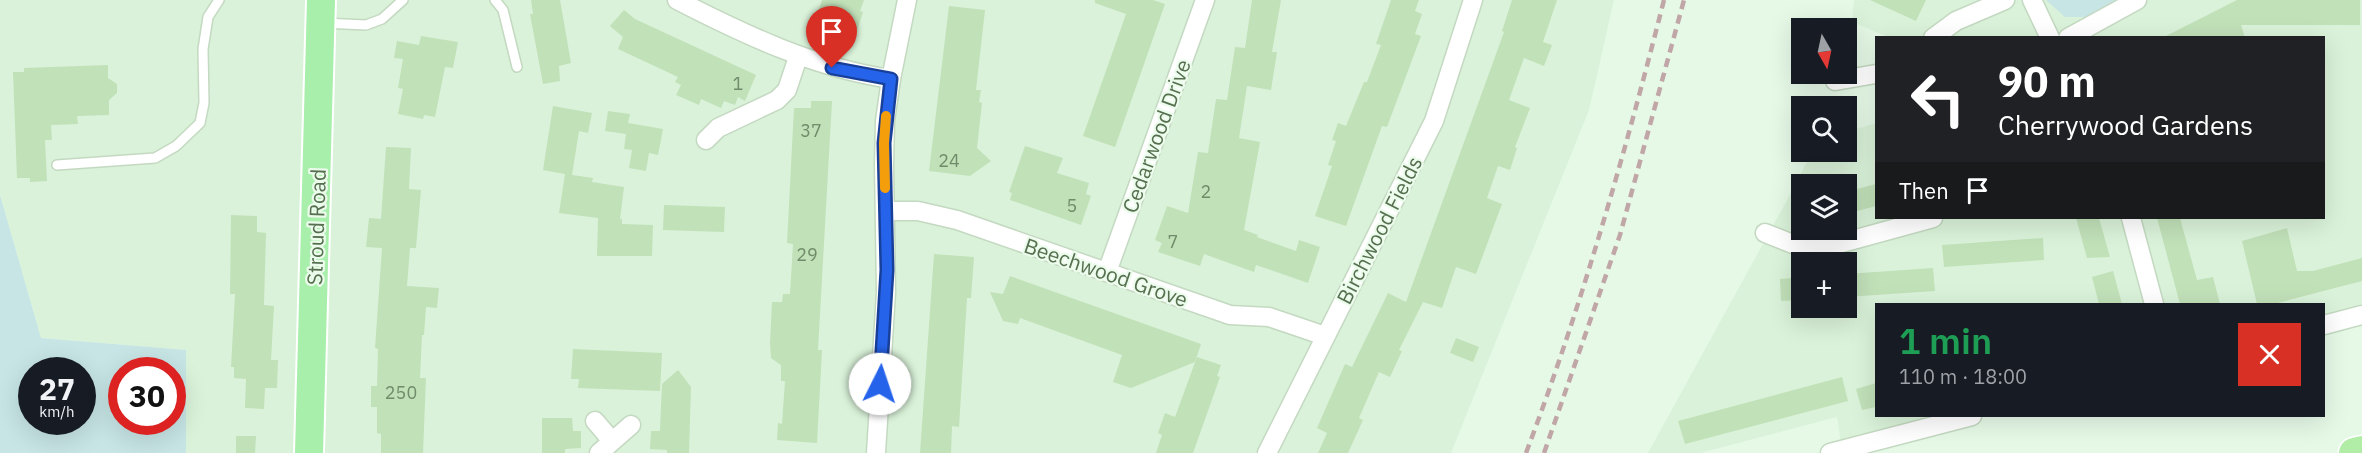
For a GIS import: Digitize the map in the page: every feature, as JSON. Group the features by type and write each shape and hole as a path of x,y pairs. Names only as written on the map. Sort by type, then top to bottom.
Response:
{"highway":[{"path":"2354,453 2362,451"}],"main road":[{"name":"Stroud Road","path":"309,453 321,11"}],"street":[{"path":"677,0 798,57 852,73 891,79"},
{"path":"876,453 886,292 884,143 891,79 907,0"},
{"name":"Cedarwood Drive","path":"1107,272 1205,0"},
{"name":"Birchwood Fields","path":"1267,453 1434,121 1473,0"},
{"path":"1936,36 1956,21 2005,0"},
{"path":"2032,0 2049,36"},
{"path":"2072,36 2137,0"},
{"path":"712,134 777,100 787,90 798,57"},
{"path":"1857,77 1875,74"},
{"name":"Beechwood Grove","path":"886,211 918,211 957,220 1230,315 1269,317 1325,336"},
{"path":"1766,233 1803,248 1820,249 1929,219"},
{"path":"2131,219 2154,303"},
{"path":"2325,325 2362,315"},
{"path":"1830,453 1968,417"},
{"path":"595,421 605,447 631,425"}],"lane":[{"path":"57,165 155,158 176,146 201,123 204,103 203,49 208,17 219,0"},
{"path":"321,11 366,25 381,19 403,0"},
{"path":"495,0 503,10 518,67"}],"shaded area":[{"path":"0,0 1614,0 1589,110 1451,453 186,453 186,350 41,338 0,195"},
{"path":"1854,0 2362,0 2362,304 2325,314 2325,303 1875,303 1875,417 1939,417 1841,443 1837,417 1700,453 1648,453 1791,193 1791,240 1857,240 1857,174 1801,174 1807,162 1857,162 1857,129 1875,123 1875,219 2325,219 2325,36 1886,36 1857,24 1857,18 1852,18"},
{"path":"2046,0 2120,0 2089,17 2065,17"},
{"path":"0,195 41,338 186,350 186,357 108,357 108,435 186,435 186,453 0,453"}],"building":[{"path":"531,0 560,0 571,63 559,66 560,81 543,84 530,14 533,14"},
{"path":"822,0 864,0 857,31 816,18"},
{"path":"1095,0 1153,0 1165,4 1115,147 1083,136 1126,14 1095,3"},
{"path":"1252,0 1281,0 1272,52 1277,52 1271,90 1247,86 1239,138 1260,142 1244,230 1296,251 1299,240 1320,247 1308,283 1256,265 1254,272 1204,254 1200,266 1158,252 1162,243 1155,240 1167,206 1188,213 1198,152 1208,153 1216,99 1227,100 1235,47 1245,48"},
{"path":"1391,0 1419,0 1415,11 1422,14 1415,34 1421,36 1387,127 1382,126 1346,226 1315,216 1332,166 1328,165 1336,141 1332,140 1338,123 1346,126 1364,82 1367,82 1381,45 1376,44"},
{"path":"1512,0 1557,0 1543,42 1552,45 1544,66 1524,58 1509,100 1530,108 1515,147 1517,148 1510,170 1498,166 1487,198 1502,204 1476,274 1456,267 1442,308 1423,302 1399,350 1402,351 1390,377 1379,372 1359,418 1363,420 1348,453 1318,453 1327,433 1317,428 1345,364 1352,367 1388,293 1406,302 1504,32 1502,31"},
{"path":"1870,0 1926,0 1916,21"},
{"path":"2237,0 2360,0 2360,25 2241,25 2244,36 2166,36"},
{"path":"949,6 985,10 976,90 981,90 979,102 982,103 977,148 991,161 970,176 929,171"},
{"path":"624,10 635,19 756,75 745,101 738,97 735,105 724,101 721,108 701,99 699,105 676,95 681,85 675,82 678,77 618,49 623,37 610,26"},
{"path":"421,36 458,42 453,68 445,67 435,117 424,115 423,119 398,114 403,89 398,88 403,59 394,58 397,41 419,45"},
{"path":"108,65 108,78 117,84 117,93 109,100 109,115 77,116 78,124 51,125 52,140 45,140 47,181 30,182 30,178 17,178 13,72 24,72 24,68"},
{"path":"811,101 832,101 818,350 822,350 817,443 777,440 778,423 782,424 785,381 781,381 781,365 771,358 770,343 772,302 782,302 783,294 790,294 793,244 787,243 794,108 811,108"},
{"path":"553,106 592,113 588,133 579,131 572,175 593,178 592,182 624,187 620,219 622,219 622,224 653,225 652,256 597,256 598,218 559,213 565,174 543,170"},
{"path":"608,111 630,114 628,123 663,129 658,155 649,153 646,171 629,168 632,150 624,149 626,134 605,131"},
{"path":"1025,146 1063,158 1057,173 1089,183 1086,194 1091,196 1081,225 1010,200 1012,193 1009,192"},
{"path":"386,147 411,148 409,189 421,190 416,248 410,248 407,286 439,288 437,308 426,307 424,335 422,335 420,378 426,378 423,453 381,453 381,434 377,433 377,407 371,407 371,386 377,386 378,349 375,348 382,248 366,247 369,218 381,219"},
{"path":"1875,184 1875,206 1857,211 1857,189"},
{"path":"664,205 725,207 724,232 663,230"},
{"path":"231,215 257,216 257,232 266,233 264,305 274,306 271,360 278,360 277,388 265,388 264,409 245,408 246,379 234,378 234,367 231,367 235,294 230,294"},
{"path":"2076,219 2099,219 2110,257 2087,258"},
{"path":"2157,219 2180,219 2197,280 2213,277 2220,303 2180,303"},
{"path":"2287,228 2297,271 2313,271 2362,258 2362,281 2278,303 2257,303 2242,241"},
{"path":"2043,238 2044,260 1944,267 1942,245"},
{"path":"934,254 974,257 971,298 967,298 959,427 952,426 951,453 920,453"},
{"path":"1933,268 1935,291 1857,296 1857,273"},
{"path":"2113,271 2122,303 2099,303 2092,277"},
{"path":"1010,276 1201,344 1195,362 1131,388 1113,382 1122,355 1020,318 1018,324 1003,321 990,292 1003,294"},
{"path":"1791,278 1791,301 1781,301 1780,279"},
{"path":"1456,338 1479,347 1473,362 1450,353"},
{"path":"573,349 662,353 660,391 578,388 579,379 571,379"},
{"path":"1197,357 1221,365 1217,376 1220,377 1193,453 1156,453 1162,435 1158,433 1165,413 1175,417"},
{"path":"678,370 691,387 689,453 667,453 667,450 650,449 651,431 660,431 662,384"},
{"path":"1842,377 1848,401 1685,444 1678,421"},
{"path":"1875,383 1875,407 1862,410 1856,389"},
{"path":"542,418 572,418 573,431 581,431 581,448 565,449 565,453 542,453"},
{"path":"236,436 256,436 255,453 236,453"}],"railway":[{"path":"1526,453 1584,285 1634,115 1664,0"},
{"path":"1544,453 1620,235 1684,0"}],"slow traffic":[{"path":"885,188 886,116"}],"route":[{"path":"832,68 891,79 884,143 887,270 880,384"}]}
